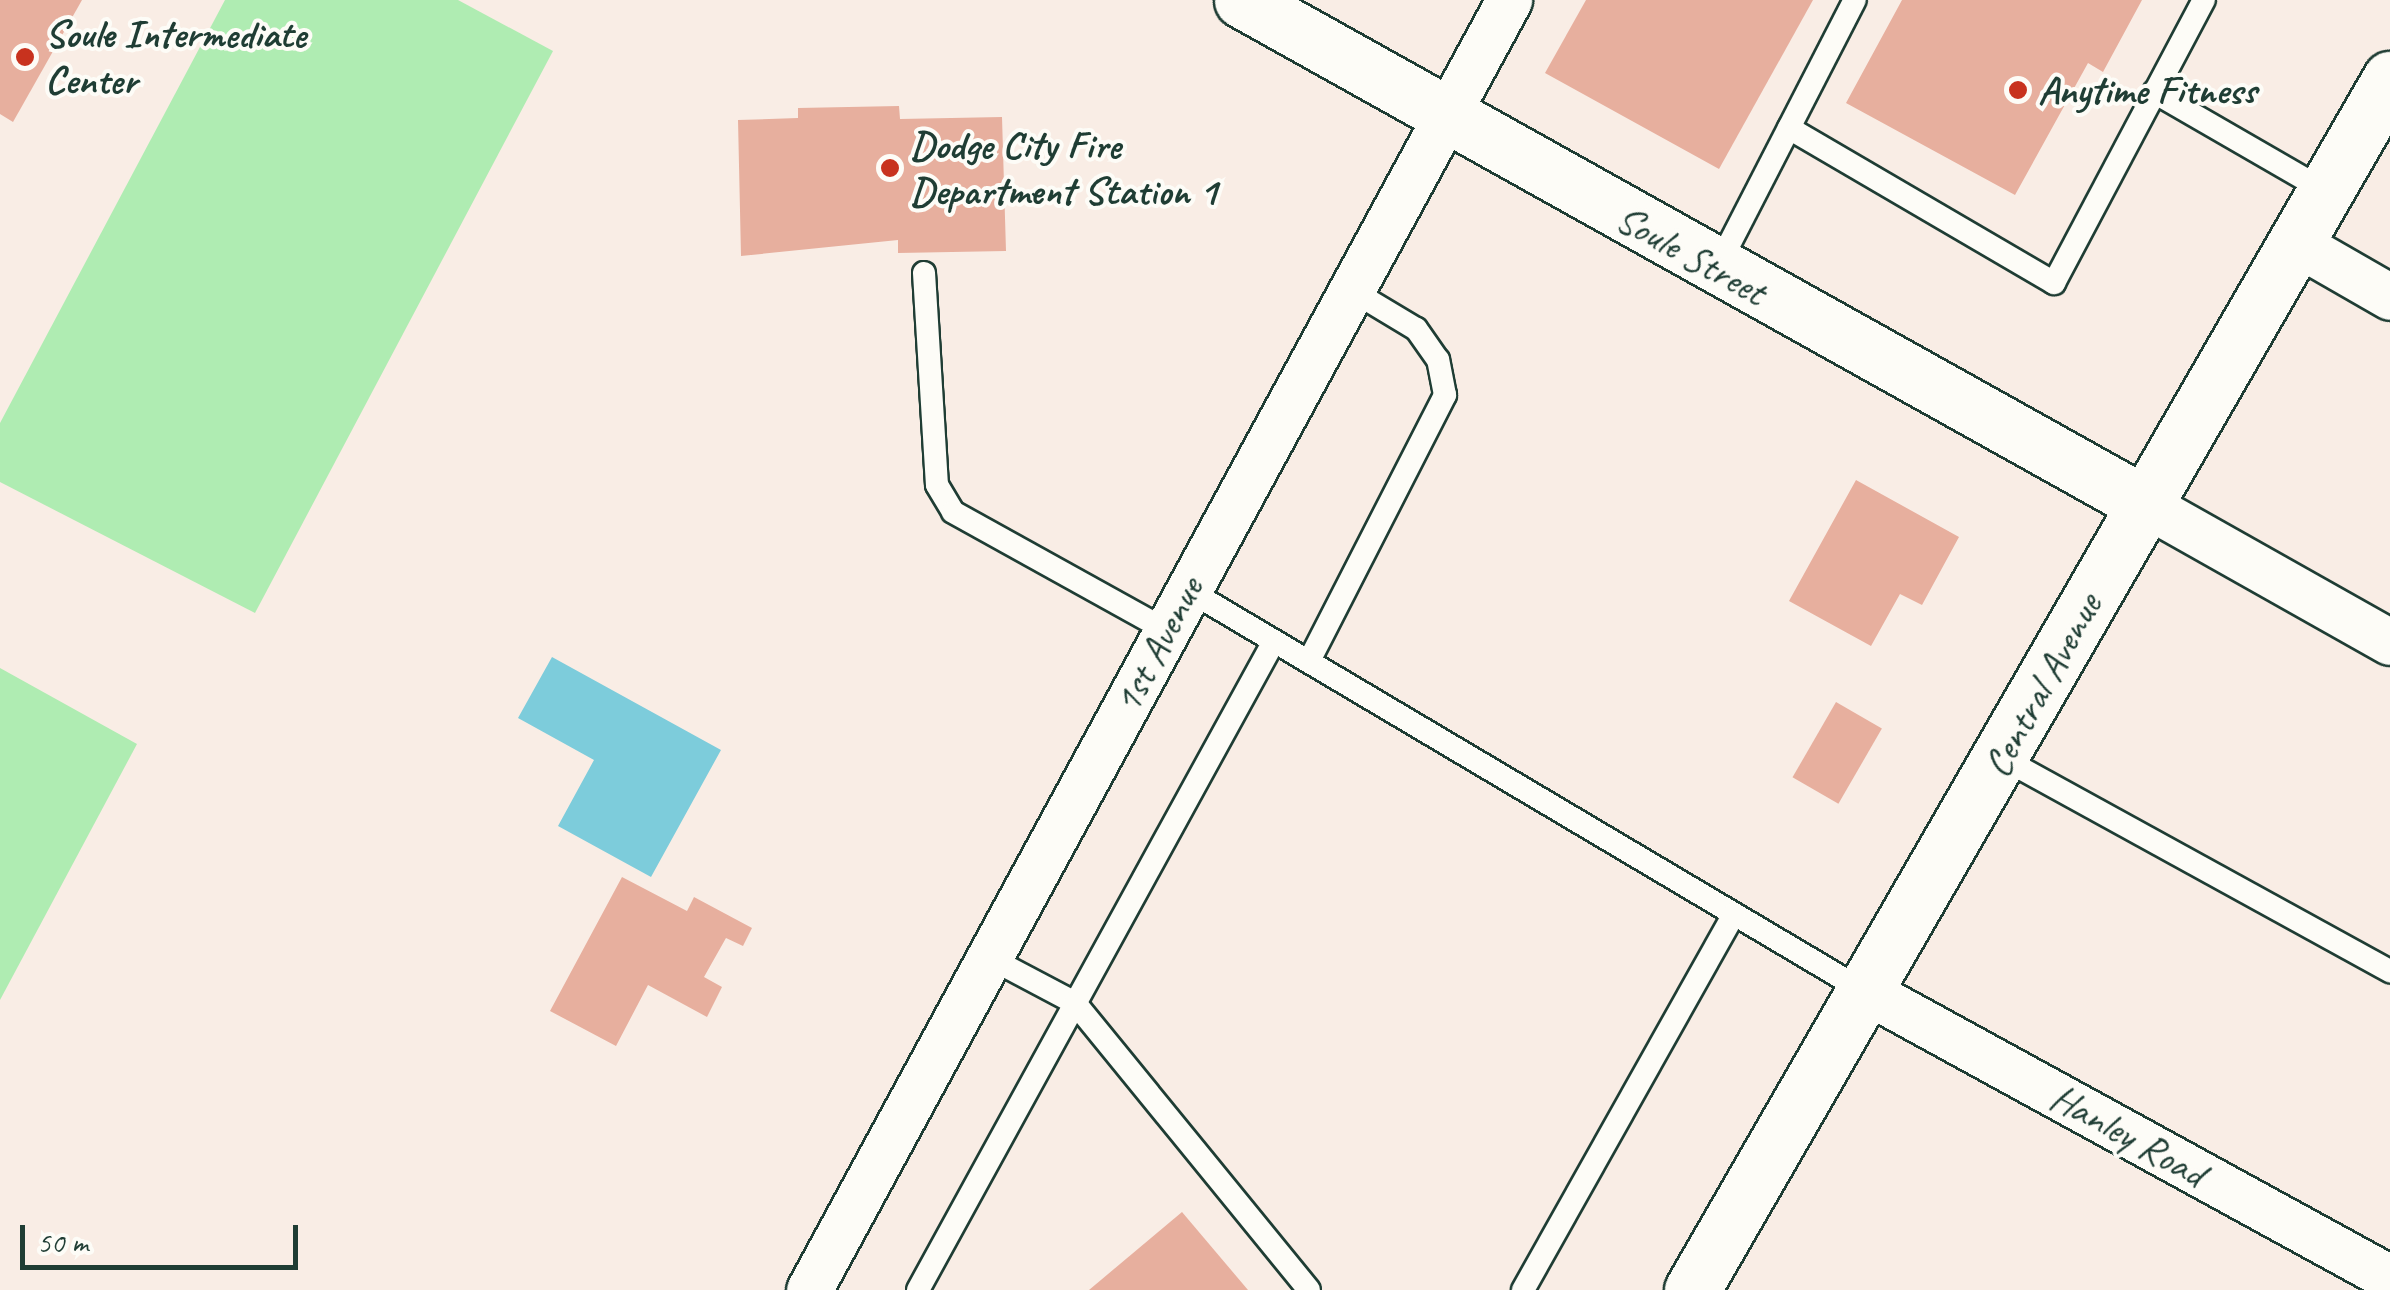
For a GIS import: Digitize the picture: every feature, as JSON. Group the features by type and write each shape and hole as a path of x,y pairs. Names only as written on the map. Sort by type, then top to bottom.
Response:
{"street":[{"name":"Soule Street","path":"1242,0 1443,118 2143,503"},
{"name":"1st Avenue","path":"809,1290 1509,0"},
{"name":"Central Avenue","path":"1692,1290 2390,79"},
{"path":"2298,244 2390,297"},
{"path":"2143,503 2390,642"},
{"name":"Hanley Road","path":"1866,992 2390,1278"}],"lane":[{"path":"1716,270 1855,0"},
{"path":"1790,128 2054,282 2204,0"},
{"path":"2154,92 2327,192"},
{"path":"924,273 937,485 953,512 1166,630"},
{"path":"1309,661 1445,396 1438,360 1416,329 1351,290"},
{"path":"1188,590 1866,992"},
{"path":"918,1290 1274,640"},
{"path":"2002,758 2390,971"},
{"path":"1523,1290 1734,914"},
{"path":"990,958 1075,1004 1308,1290"}],"green space":[{"path":"225,0 458,0 553,51 255,613 0,482 0,423"},
{"path":"0,668 137,744 0,1000"}],"water":[{"path":"552,657 721,750 651,877 558,826 594,760 518,718"}],"building":[{"name":"Soule Intermediate Center","path":"0,0 82,0 13,122 0,114"},
{"path":"1586,0 1813,0 1719,169 1545,73"},
{"path":"1902,0 2142,0 2103,72 2088,63 2015,195 1846,103"},
{"path":"899,106 900,119 1002,117 1006,251 898,253 898,240 741,256 738,120 798,118 798,108"},
{"path":"1856,480 1959,537 1922,605 1900,594 1871,646 1789,601"},
{"path":"1836,702 1882,728 1838,804 1792,777"},
{"path":"622,877 687,911 694,897 752,928 743,946 726,938 704,977 722,987 707,1017 648,985 616,1046 550,1011"},
{"path":"1182,1212 1248,1290 1089,1290"}],"place":[{"name":"Soule Intermediate Center","path":"25,57"},
{"name":"Anytime Fitness","path":"2018,90"},
{"name":"Dodge City Fire Department Station 1","path":"890,168"}]}
